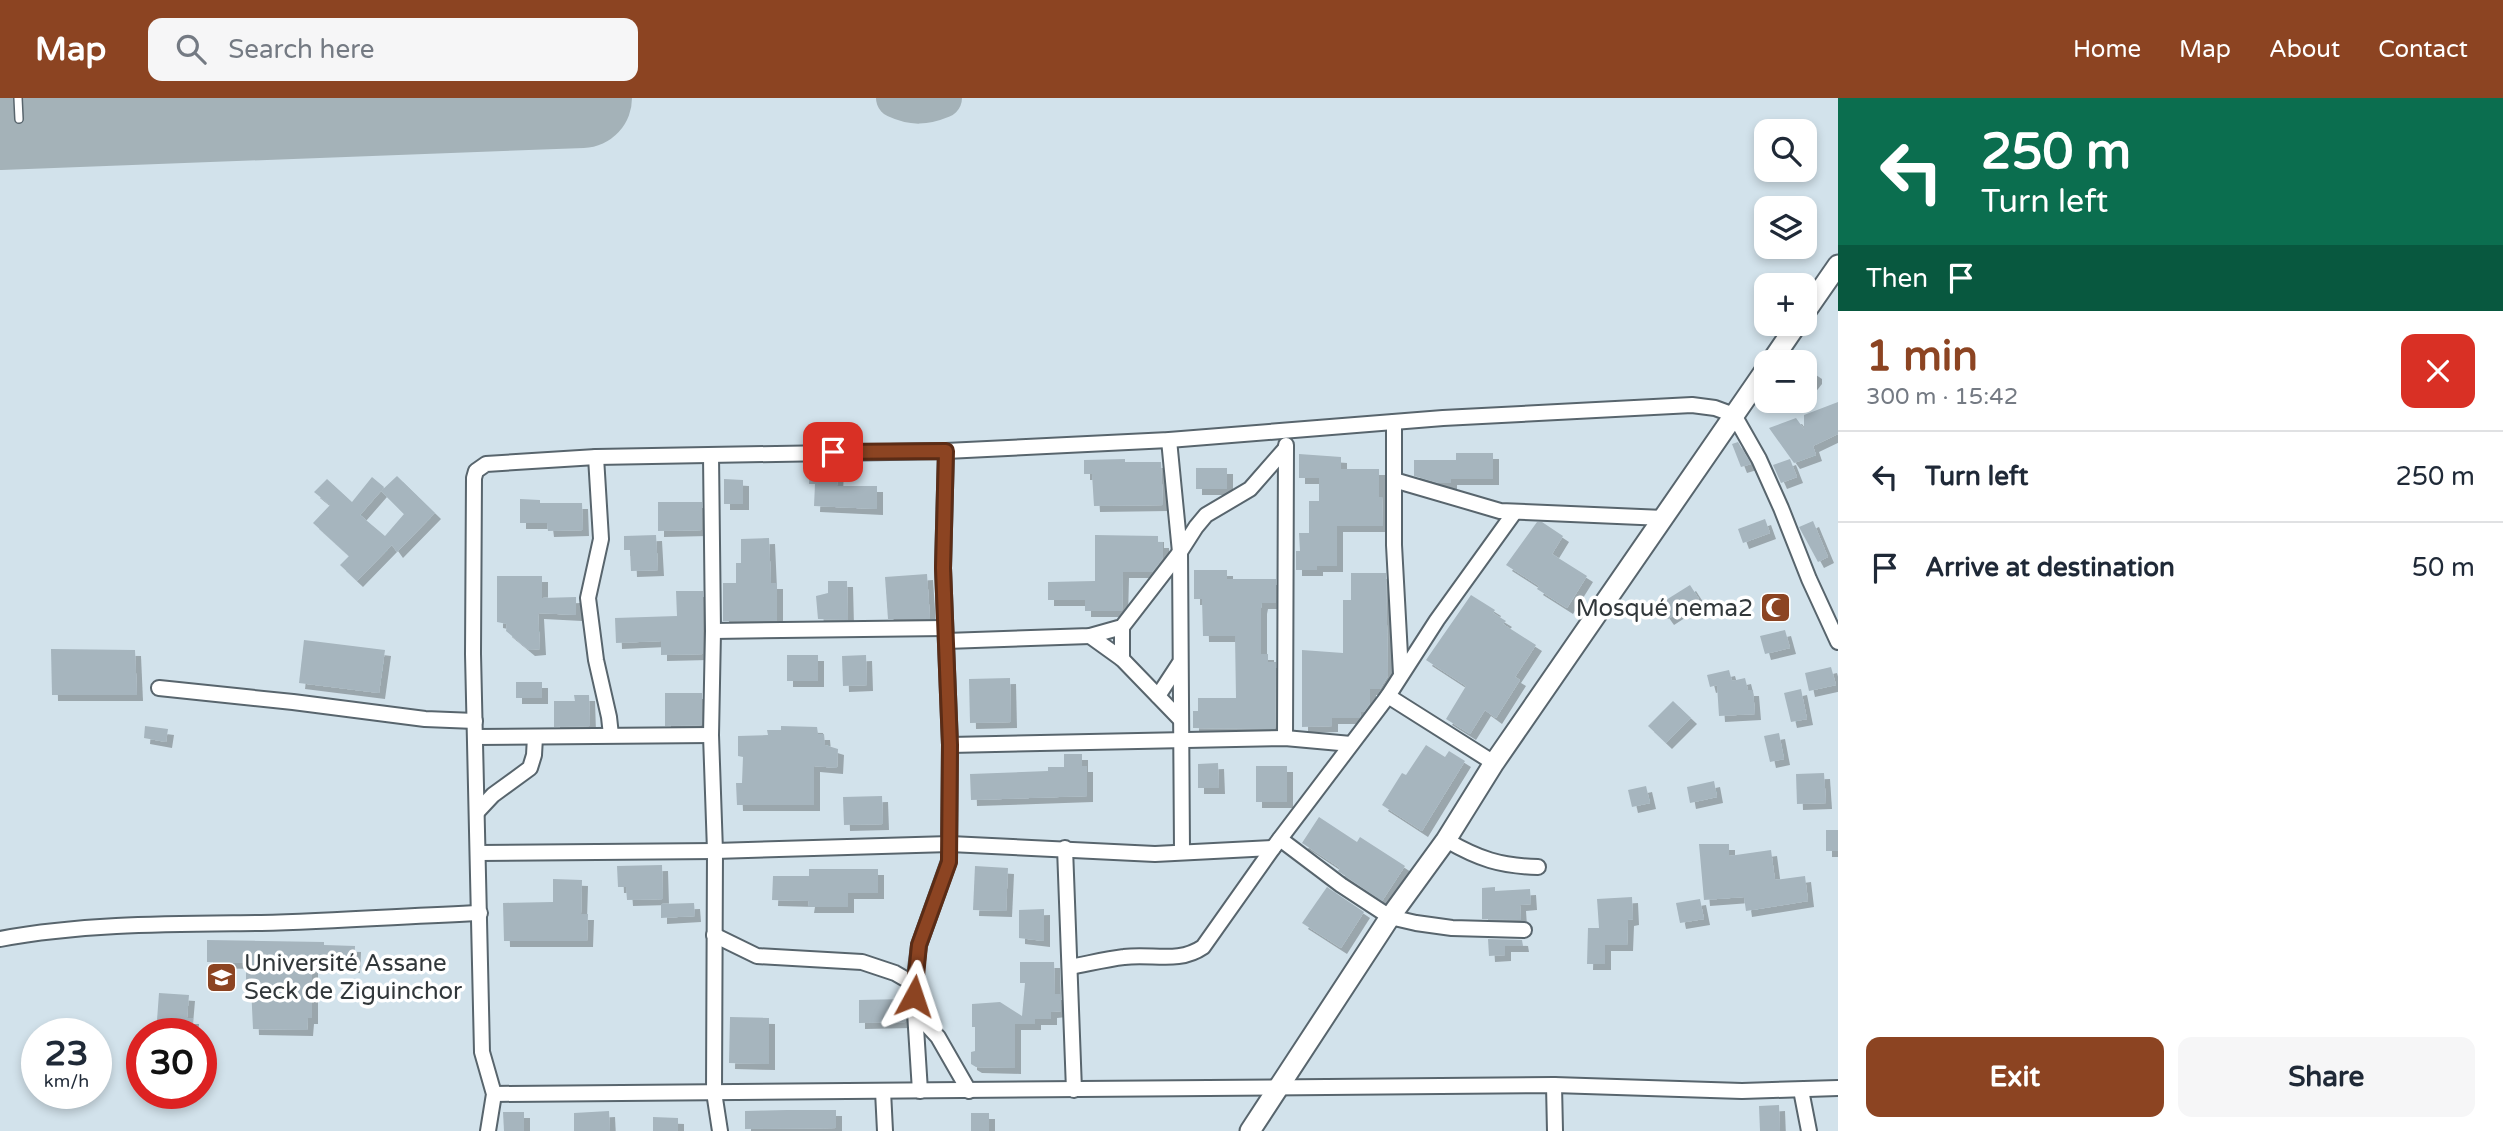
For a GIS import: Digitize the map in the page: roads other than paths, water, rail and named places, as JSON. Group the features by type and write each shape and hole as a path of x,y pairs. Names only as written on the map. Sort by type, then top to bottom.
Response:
{"street":[{"path":"1817,295 1838,265"},
{"path":"1251,1131 1390,916 1446,840 1494,763 1754,386"},
{"path":"488,1131 494,1094 482,1052 475,721 473,523 476,471 480,466 596,457 946,451 1169,440 1394,422 1692,405 1715,408 1734,415 1781,508 1838,642"},
{"path":"1394,422 1394,545 1401,674"},
{"path":"1284,430 1285,738"},
{"path":"1169,440 1180,552 1182,851"},
{"path":"713,631 1090,636 1122,627 1206,515 1250,489 1286,448"},
{"path":"920,1091 914,984 919,945 945,877 950,844 950,745 943,568 946,451"},
{"path":"711,455 715,851 714,1093 720,1131"},
{"path":"596,457 601,539 588,598 596,660 611,735"},
{"path":"1394,480 1482,507 1514,513 1664,518"},
{"path":"1070,967 1124,957 1152,955 1176,958 1192,955 1203,947 1388,696 1514,513"},
{"path":"1122,627 1122,659"},
{"path":"1090,636 1122,659 1181,720"},
{"path":"1158,696 1180,662"},
{"path":"159,688 425,719 475,721"},
{"path":"1388,696 1494,763"},
{"path":"476,737 712,735"},
{"path":"478,811 493,795 530,768 535,737"},
{"path":"950,745 1285,738 1351,744"},
{"path":"1446,840 1474,856 1494,863 1538,867"},
{"path":"478,853 715,851 950,844 1155,854 1277,844 1390,916 1452,928 1524,930"},
{"path":"1065,848 1074,1090"},
{"path":"0,939 36,932 138,925 293,922 481,913"},
{"path":"714,934 757,957 862,962 895,973 914,984"},
{"path":"914,1011 938,1037 969,1091"},
{"path":"494,1094 1554,1085 1741,1091 1838,1088"},
{"path":"1554,1085 1555,1131"},
{"path":"1801,1090 1809,1131"},
{"path":"883,1091 885,1131"}],"lane":[{"path":"18,98 19,119"}],"place":[{"name":"Mosqué nema2","path":"1776,608"},
{"name":"Université Assane Seck de Ziguinchor","path":"221,977"}]}
